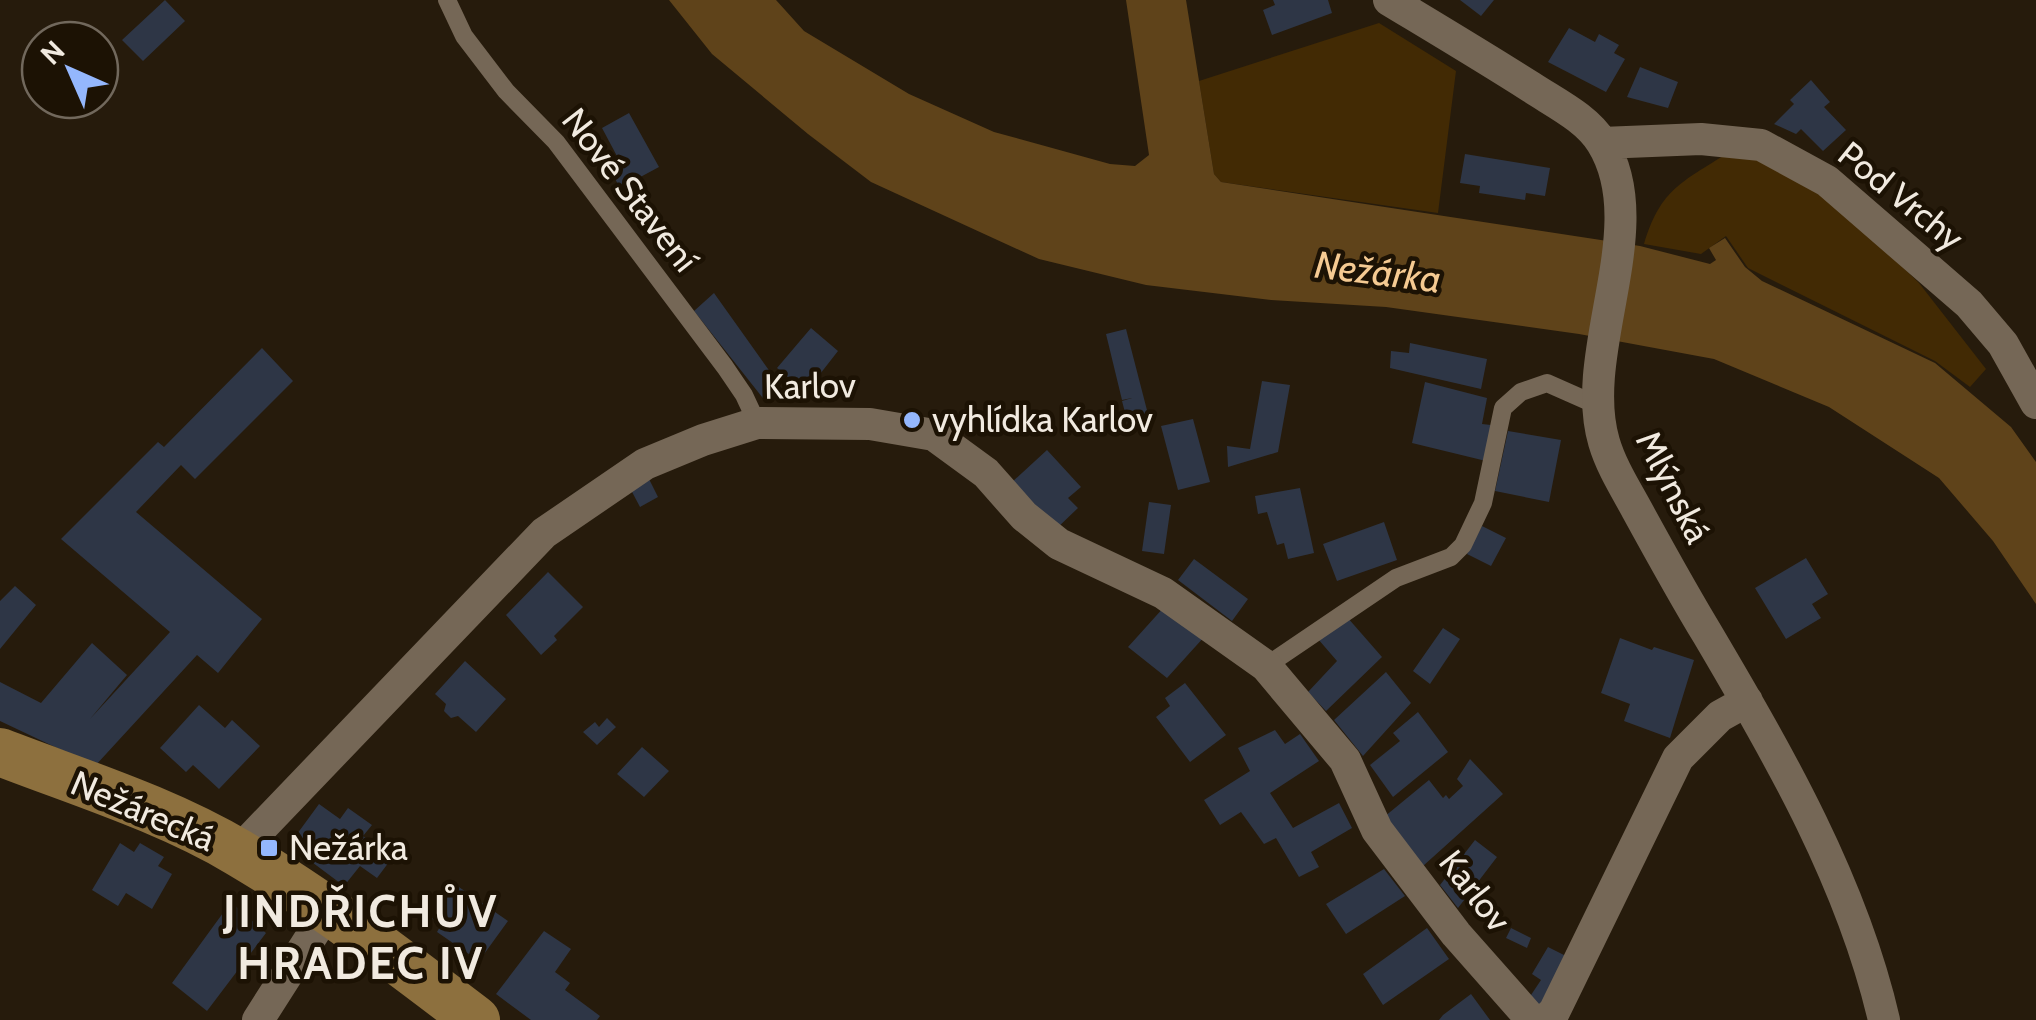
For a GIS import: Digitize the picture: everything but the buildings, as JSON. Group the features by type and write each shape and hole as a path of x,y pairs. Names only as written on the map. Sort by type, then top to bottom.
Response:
{"street":[{"name":"Mlýnská","path":"1389,0 1574,114 1602,143 1615,178 1622,218 1601,362 1599,406 1610,459 1662,557 1747,701 1828,854 1860,936 1884,1020"},
{"name":"Pod Vrchy","path":"1602,143 1701,139 1761,145 1826,181 1969,304 2003,344 2036,404"},
{"name":"Karlov","path":"238,852 544,533 645,464 703,440 757,424 870,424 934,435 986,473 1024,516 1059,544 1163,593 1266,666 1345,760 1377,830 1456,934 1532,1020"},
{"path":"1546,1020 1554,1012 1678,758 1720,716 1747,701"},
{"name":"Nežárecká","path":"0,752 171,818 238,852 476,1020"},
{"path":"258,1020 327,912"}],"lane":[{"name":"Nové Stavení","path":"447,0 464,36 506,91 556,142 725,367 757,424"},
{"path":"1266,666 1396,578 1451,557 1463,545 1483,502 1503,408 1521,392 1547,383 1599,406"}],"shaded area":[{"path":"1379,23 1456,71 1438,213 1221,182 1214,174 1199,81"},
{"path":"1723,156 1762,158 1837,202 1919,283 1986,369 1970,387 1935,361 1748,268 1726,236 1701,254 1644,244 1664,201 1694,174"}],"water":[{"path":"669,0 776,0 804,31 909,94 994,132 1110,164 1135,166 1149,155 1126,0 1186,0 1214,174 1221,182 1640,246 1710,264 1716,260 1709,248 1725,238 1745,267 1762,281 1935,363 2011,427 2036,462 2036,604 1993,541 1939,478 1829,407 1714,359 1579,334 1386,307 1271,300 1146,285 1039,259 871,182 712,54"}],"place":[{"name":"vyhlídka Karlov","path":"912,420"},
{"name":"Nežárka","path":"269,848"}],"district":[{"name":"JINDŘICHŮV HRADEC IV","path":"361,937"}]}
